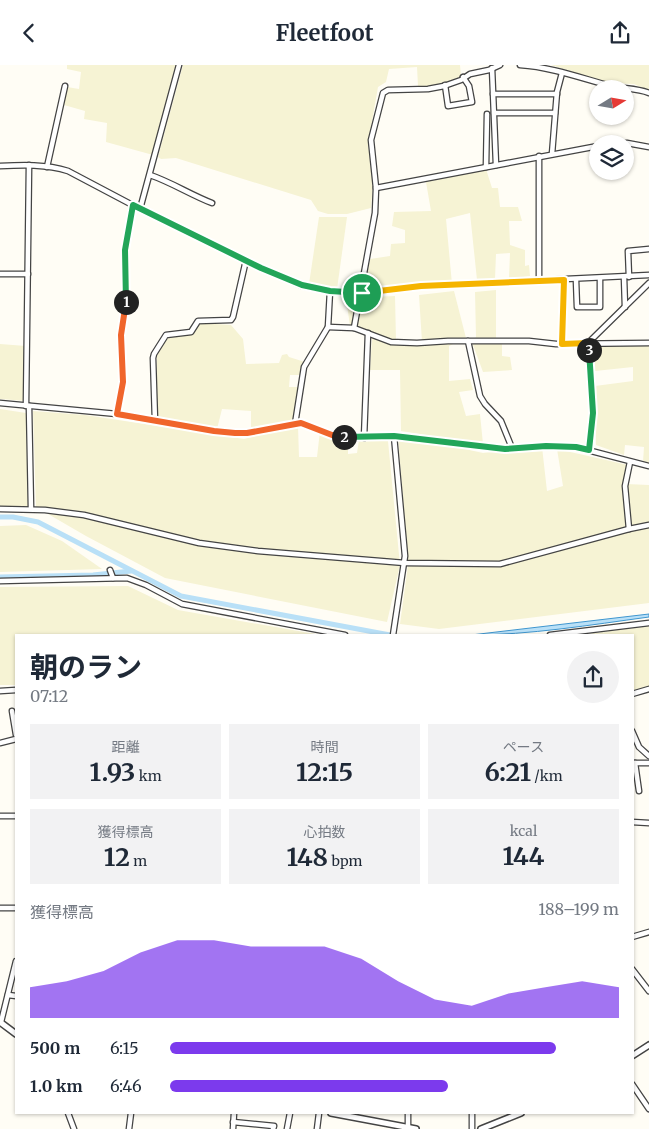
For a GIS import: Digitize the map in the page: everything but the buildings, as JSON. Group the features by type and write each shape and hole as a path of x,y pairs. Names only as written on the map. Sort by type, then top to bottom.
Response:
{"street":[{"path":"140,209 179,65"},
{"path":"354,328 362,293 375,213 376,188 371,140 383,93 388,90 428,89 445,85 470,73 500,65"},
{"path":"520,65 535,66 614,87 640,89 649,93"},
{"path":"492,68 496,165"},
{"path":"552,154 557,94 562,73"},
{"path":"445,85 448,106 472,102 469,85 464,77"},
{"path":"47,167 65,86"},
{"path":"493,94 557,94"},
{"path":"494,113 555,113"},
{"path":"486,167 487,114"},
{"path":"634,144 649,147"},
{"path":"376,188 589,148"},
{"path":"539,156 539,282"},
{"path":"0,165 29,165 68,171 140,209 246,260 302,285 330,291 362,293 421,286 539,282 649,275"},
{"path":"29,165 27,406 30,509"},
{"path":"150,175 165,180 192,195 212,203"},
{"path":"117,414 123,382 121,335 126,308 125,250 133,205"},
{"path":"625,307 628,251 649,249"},
{"path":"155,421 154,354 166,335 191,332 198,321 231,320 246,260"},
{"path":"0,274 28,275"},
{"path":"576,279 577,307 600,307 600,278"},
{"path":"562,344 564,280"},
{"path":"589,450 593,413 588,343 649,283"},
{"path":"295,424 304,367 328,327 330,291"},
{"path":"328,327 354,328 391,342 529,341 562,344 649,343"},
{"path":"364,437 368,333"},
{"path":"468,341 480,396 485,404 502,421 512,448"},
{"path":"0,403 117,414 235,433 247,433 305,423 332,435 350,438 394,436 498,448 576,447 649,466"},
{"path":"393,634 405,563 404,529 394,436"},
{"path":"629,529 625,486 630,462"},
{"path":"0,509 30,509 91,517 199,543 258,551 405,563 500,564 649,525"},
{"path":"110,570 113,578"},
{"path":"0,581 128,578 146,585 182,604 339,634"},
{"path":"558,634 649,623"},
{"path":"634,693 649,689"},
{"path":"0,691 15,690"},
{"path":"12,711 15,729"},
{"path":"634,736 639,747 649,755"},
{"path":"0,743 15,739"},
{"path":"639,791 634,763 649,763"},
{"path":"0,816 15,816"},
{"path":"634,823 649,823"},
{"path":"0,909 15,908"},
{"path":"634,936 649,932"},
{"path":"15,965 1,1022 15,1033"},
{"path":"634,972 649,991"},
{"path":"8,995 15,996"},
{"path":"634,1055 649,1045"},
{"path":"634,1087 649,1109"},
{"path":"68,1114 74,1129"},
{"path":"129,1129 131,1114"},
{"path":"233,1129 234,1114"},
{"path":"287,1129 290,1114"},
{"path":"317,1129 319,1114"},
{"path":"336,1114 416,1129"},
{"path":"408,1114 408,1127"},
{"path":"472,1114 472,1129"},
{"path":"480,1129 488,1128 518,1114"},
{"path":"233,1122 274,1126 274,1129"}],"shaded area":[{"path":"67,65 177,65 153,155 106,142 107,123 84,119 85,111 64,105 67,87 79,89 81,72 67,69"},
{"path":"183,65 460,65 461,76 452,82 428,87 418,86 417,67 389,69 386,82 378,87 368,144 373,185 371,208 347,214 328,214 318,211 311,200 176,158 161,159 158,157"},
{"path":"551,65 649,65 649,91 634,84 634,80 598,80"},
{"path":"486,169 492,188 498,188 500,207 518,207 522,221 509,221 510,245 525,250 525,266 529,265 530,276 509,279 510,253 496,254 495,279 477,280 470,213 446,219 452,284 365,287 370,259 390,256 391,244 405,243 405,230 392,226 394,212 431,211 426,182"},
{"path":"319,217 347,217 337,289 309,284"},
{"path":"496,290 496,338 502,339 502,356 510,357 512,370 483,372 472,342 476,337 475,292"},
{"path":"454,291 466,338 449,346 449,381 470,379 473,390 459,392 466,416 480,414 483,444 401,431 400,370 370,370 372,338 350,326 346,298 395,296 396,340 422,342 419,295"},
{"path":"201,323 231,325 243,339 246,364 279,363 282,355 287,354 289,357 308,363 305,375 290,375 289,387 301,387 294,420 251,428 251,411 222,409 217,429 156,416 157,354 167,338 191,334"},
{"path":"0,344 26,346 27,401 0,399"},
{"path":"595,345 649,345 649,463 643,462 644,447 625,445 624,455 596,445 595,386 633,381 633,367 595,371"},
{"path":"0,409 26,413 28,508 0,508"},
{"path":"33,411 85,415 244,439 298,426 299,457 317,457 320,431 348,440 348,454 357,453 359,440 388,441 400,565 387,622 165,578 36,507"},
{"path":"398,437 433,442 483,453 542,447 547,491 563,486 557,449 628,465 626,484 649,485 649,603 439,629 400,624 408,565"},
{"path":"26,525 62,541 102,569 0,572 0,526"},
{"path":"128,586 178,610 315,634 15,634 15,685 0,685 0,587"},
{"path":"649,626 649,686 634,691 634,634 587,634"}],"water":[{"path":"649,614 649,617 560,629 504,634 479,634"}],"waterway":[{"path":"0,517 13,517 38,522 181,596 385,634"},
{"path":"0,577 93,575 131,571"}],"route":[{"path":"133,205 261,268 302,285 330,291 362,293 421,286 564,280 562,344 588,343 593,413 589,450 576,447 546,446 505,449 394,436 350,438 332,435 305,423 247,433 235,433 117,414 123,382 121,335 126,308 125,250 133,205"}]}
